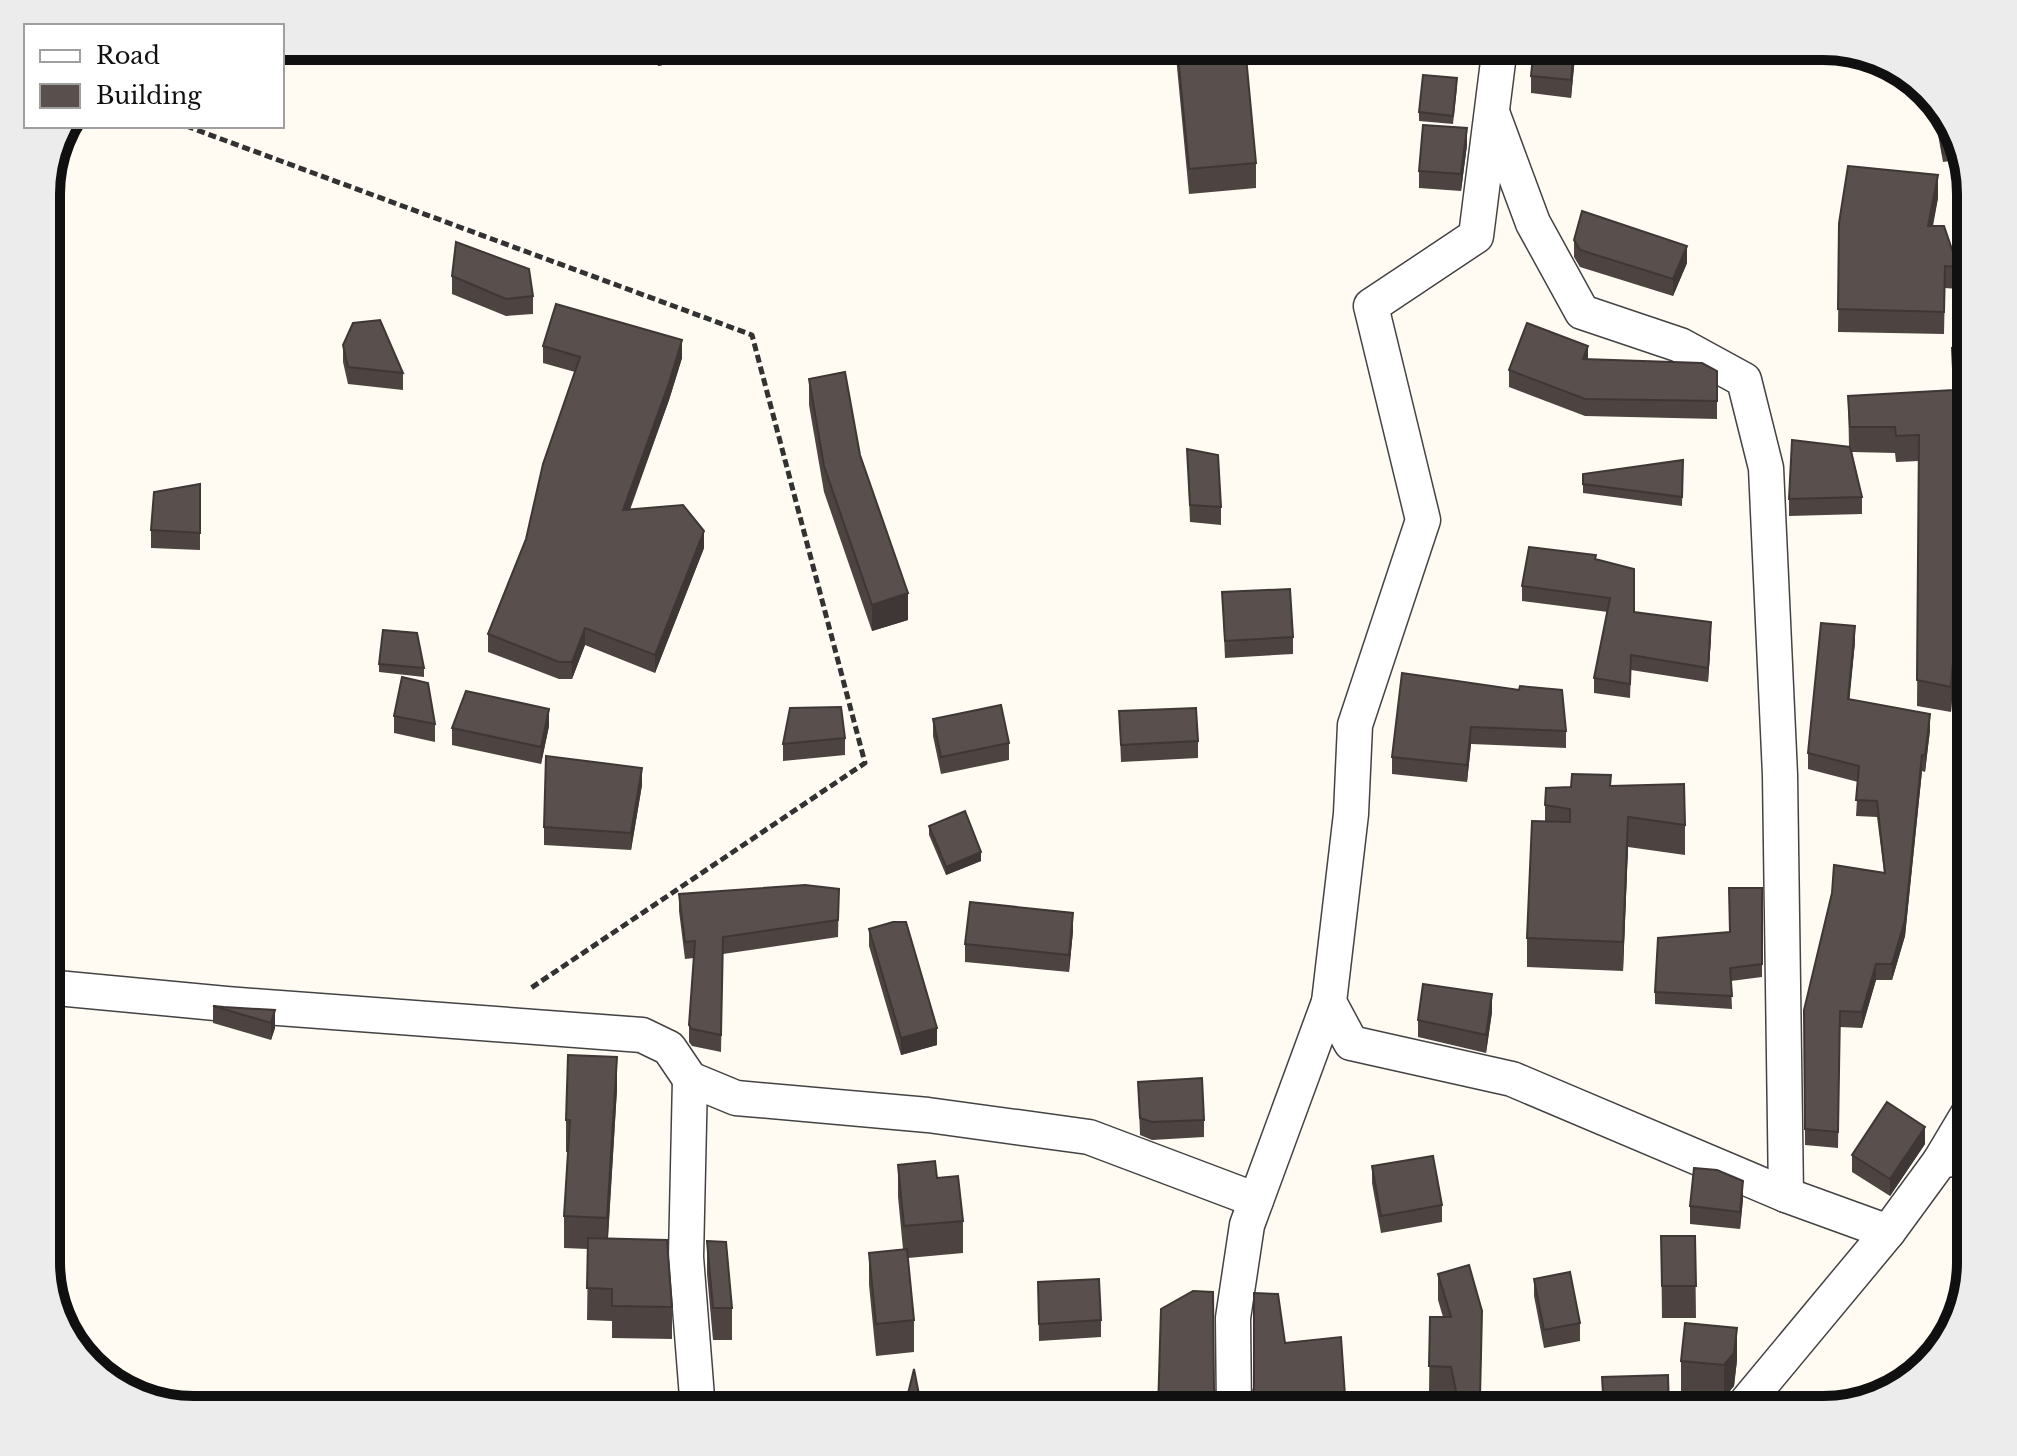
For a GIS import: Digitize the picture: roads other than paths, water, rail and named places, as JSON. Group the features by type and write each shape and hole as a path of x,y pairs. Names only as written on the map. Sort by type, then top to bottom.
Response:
{"street":[{"path":"1234,1396 1233,1318 1247,1225 1329,1002 1351,814 1355,725 1423,520 1371,306 1476,236 1498,60"},
{"path":"1492,111 1533,223 1582,312 1680,345 1744,380 1766,468 1780,775 1786,1195"},
{"path":"60,988 642,1035 669,1048 690,1079 736,1098 928,1115 1089,1137 1256,1200"},
{"path":"1329,1002 1351,1043 1512,1079 1786,1195 1888,1232"},
{"path":"690,1079 686,1257 697,1396"},
{"path":"1752,1396 1888,1232 1956,1158"}]}
